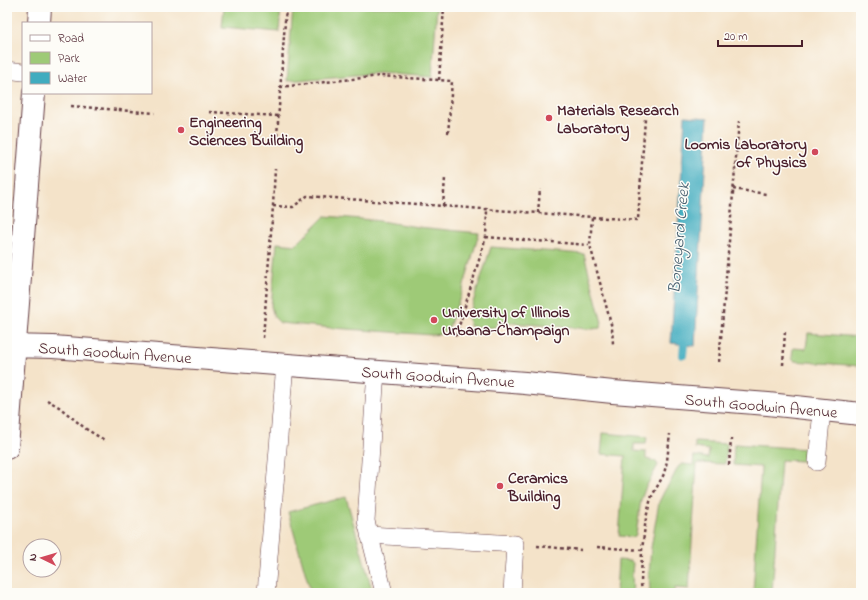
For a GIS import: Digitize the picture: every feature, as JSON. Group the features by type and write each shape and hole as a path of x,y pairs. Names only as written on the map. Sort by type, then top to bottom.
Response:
{"street":[{"path":"39,22 40,7"},
{"path":"7,448 11,346 34,94"},
{"name":"South Goodwin Avenue","path":"11,346 53,347 376,371 768,404 861,414"}],"lane":[{"path":"7,70 22,72"},
{"path":"266,593 285,364"},
{"path":"376,371 366,521 384,593"},
{"path":"817,462 822,410"},
{"path":"369,535 515,544 512,593"}],"path":[{"path":"277,136 286,7"},
{"path":"439,80 444,7"},
{"path":"280,87 380,76 452,81 448,135"},
{"path":"71,106 155,114"},
{"path":"209,112 278,116"},
{"path":"274,206 293,207 307,196 638,220 645,119"},
{"path":"719,362 739,121"},
{"path":"261,363 274,206 275,170"},
{"path":"443,206 445,178"},
{"path":"538,213 540,189"},
{"path":"733,189 766,194"},
{"path":"456,336 486,237 487,210"},
{"path":"592,217 590,245 612,328 613,344"},
{"path":"486,237 590,245"},
{"path":"783,365 785,331"},
{"path":"47,400 59,407 86,429 106,441"},
{"path":"642,593 642,550 646,518 651,498 664,474 670,434"},
{"path":"729,465 731,439"},
{"path":"515,544 581,550"},
{"path":"597,547 642,550"}],"green space":[{"path":"224,7 281,7 279,32 222,27"},
{"path":"293,7 437,7 432,77 379,73 287,81"},
{"path":"325,216 373,220 418,227 479,233 463,289 449,327 441,334 432,335 280,323 274,317 271,306 277,243 296,245"},
{"path":"491,247 584,254 602,323 600,328 592,329 498,322 494,328 470,326 468,318"},
{"path":"808,333 861,337 861,366 794,361 792,358 793,348 806,349"},
{"path":"603,433 647,437 646,444 634,444 634,451 646,452 646,459 655,461 658,465 645,489 641,500 636,534 633,537 619,536 625,456 601,454"},
{"path":"695,442 727,444 725,464 697,463 689,589 675,588 675,593 650,593 649,574 651,548 659,502 678,467 682,464 693,465 694,456 708,458 709,450 695,448"},
{"path":"734,444 808,449 808,457 806,460 781,460 772,593 753,593 761,467 733,465"},
{"path":"346,497 373,593 311,593 288,512"},
{"path":"618,560 631,561 633,563 633,593 616,593"}],"water":[{"path":"685,116 708,118 695,346 671,343"}],"waterway":[{"name":"Boneyard Creek","path":"683,355 685,334"}],"place":[{"name":"Materials Research Laboratory","path":"549,118"},
{"name":"Engineering Sciences Building","path":"181,130"},
{"name":"Loomis Laboratory of Physics","path":"815,152"},
{"name":"University of Illinois Urbana-Champaign","path":"434,320"},
{"name":"Ceramics Building","path":"500,486"}]}
